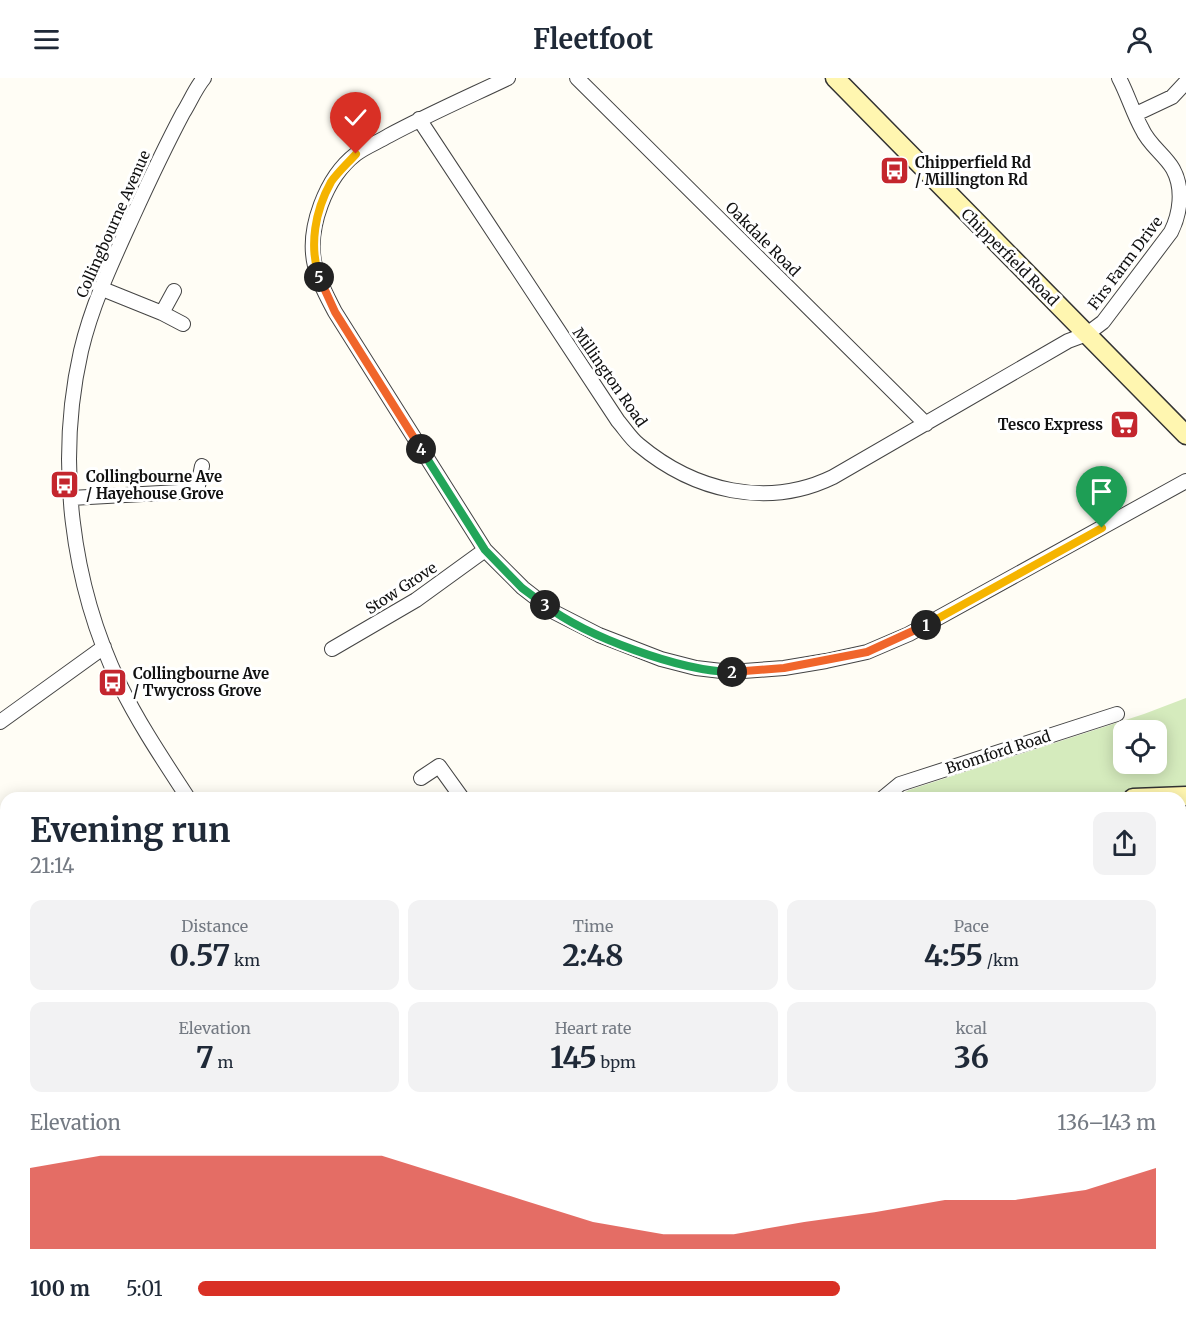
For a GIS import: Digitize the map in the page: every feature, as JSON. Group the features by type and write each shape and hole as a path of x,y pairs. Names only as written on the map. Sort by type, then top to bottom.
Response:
{"street":[{"name":"Collingbourne Avenue","path":"184,792 120,686 90,608 71,498 70,447 74,396 81,351 100,288 167,142 204,78"},
{"path":"508,78 419,119 356,154 332,182 314,230 313,247 321,284 335,312 485,550 522,588 554,612 599,635 662,659 696,668 730,672 784,668 867,652 909,634 1186,481"},
{"name":"Oakdale Road","path":"577,78 926,424"},
{"name":"Chipperfield Road","path":"835,78 1186,435"},
{"name":"Firs Farm Drive","path":"1088,334 1103,322 1171,232 1177,220 1179,194 1173,170 1148,141 1119,78"},
{"path":"1136,114 1172,97 1186,82"},
{"name":"Millington Road","path":"419,119 618,421 637,444 673,470 719,488 754,494 791,492 813,487 1068,341 1088,334"},
{"path":"100,288 183,324"},
{"path":"162,313 174,291"},
{"path":"71,498 197,491 202,466"},
{"name":"Stow Grove","path":"332,649 416,600 485,550"},
{"path":"0,722 104,648"},
{"name":"Bromford Road","path":"891,792 900,784 1117,714"},
{"path":"421,778 439,766 458,792"}],"green space":[{"path":"1186,698 1186,788 1123,792 905,792 1113,724 1113,774 1167,774 1167,720 1125,720"}],"place":[{"name":"Chipperfield Rd / Millington Rd","path":"894,171"},
{"name":"Tesco Express","path":"1124,424"},
{"name":"Collingbourne Ave / Hayehouse Grove","path":"65,485"},
{"name":"Collingbourne Ave / Twycross Grove","path":"112,682"}],"route":[{"path":"356,154 332,182 314,230 315,264 321,284 335,312 485,550 522,588 554,612 599,635 662,659 696,668 730,672 784,668 826,661 867,652 909,634 1102,528"}]}
